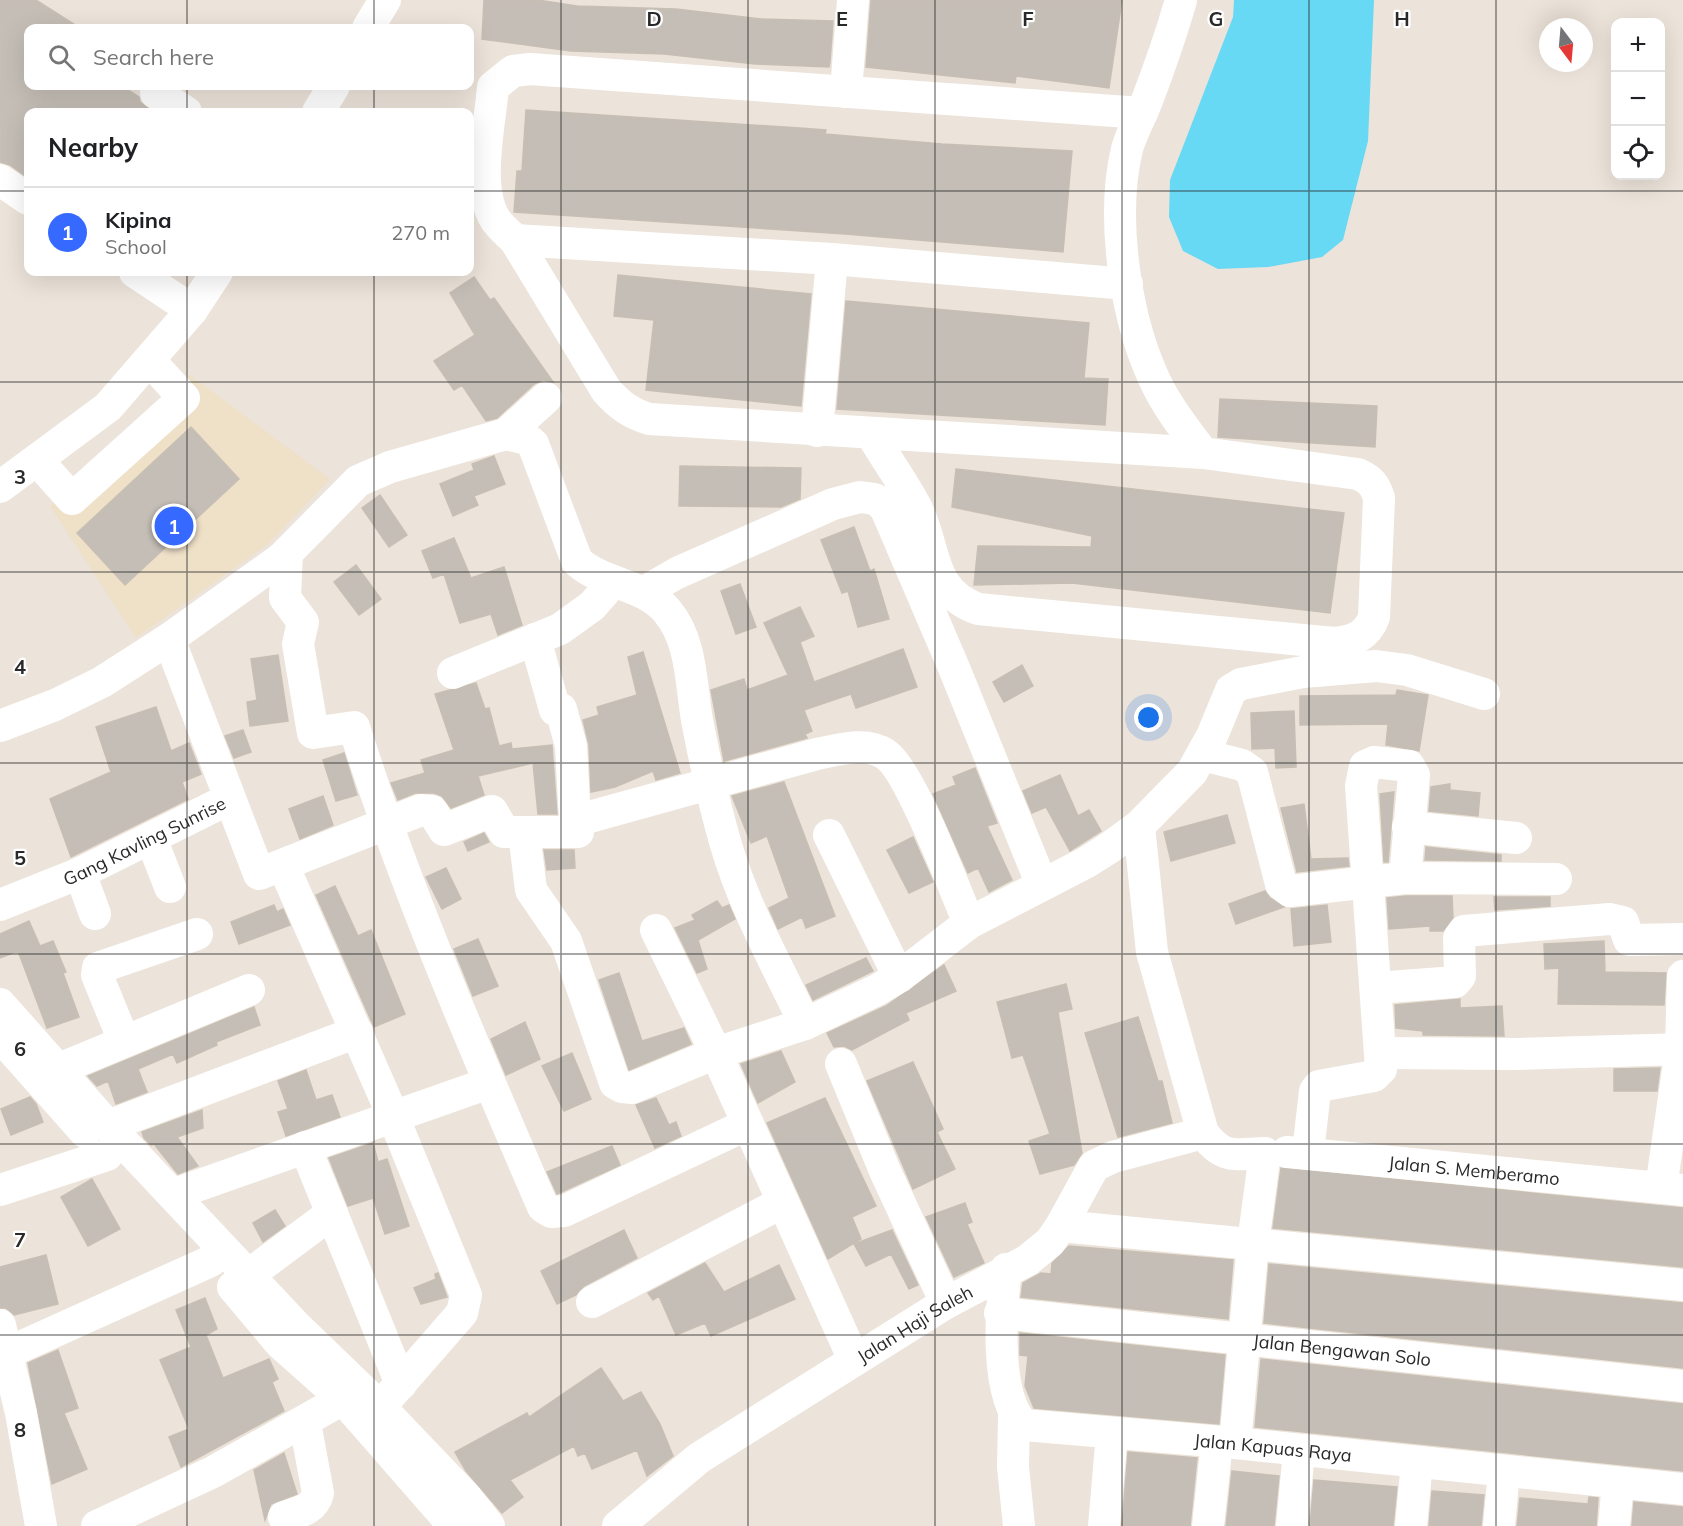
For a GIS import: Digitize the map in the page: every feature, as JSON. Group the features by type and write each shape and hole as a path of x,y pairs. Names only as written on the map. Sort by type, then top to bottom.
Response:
{"street":[{"path":"370,24 385,0"},
{"path":"846,92 854,0"},
{"path":"1181,0 1167,48 1127,148 1121,222 1128,284 1137,327 1159,388 1174,415 1203,453"},
{"path":"872,435 917,510 939,575 949,592 960,603 978,609 1334,643 1349,642 1370,629 1374,616 1379,498 1376,487 1370,479 1358,474 1203,453 649,420 619,406 606,390 514,240 497,221 491,210 485,178 493,87 513,71 530,69 1142,113"},
{"path":"320,108 332,90"},
{"path":"156,93 180,108"},
{"path":"0,180 24,196"},
{"path":"514,240 832,259 1128,284"},
{"path":"817,431 832,259"},
{"path":"145,276 192,310"},
{"path":"0,487 108,407 192,310 214,276"},
{"path":"38,461 72,499 127,452 184,398 149,360"},
{"path":"0,726 55,705 102,682 169,639 237,592 287,552 358,481 390,467 506,434 546,398"},
{"path":"506,434 527,439 533,444 577,561 588,572 644,592 667,611 684,642 711,784 738,884 805,1024"},
{"path":"644,592 677,573 833,504 860,497 875,499 885,507 925,599 1042,885"},
{"path":"287,552 285,598 303,622 298,644 313,733 354,726 385,824 489,1083 543,1207 551,1212 564,1212 748,1124"},
{"path":"453,673 560,629 579,617 613,582"},
{"name":"Gang Kavling Sunrise","path":"0,904 80,873 229,799 169,639"},
{"path":"229,799 259,874 421,810 432,811 444,830 492,811 504,832 578,832 575,821 571,746 561,709 555,710 535,639"},
{"path":"524,833 531,890 566,941 615,1083 622,1087 632,1088 716,1053 805,1024 899,977 969,923 1087,862 1139,826 1180,786 1203,755 1231,690 1251,681 1303,672 1376,666 1407,670 1484,694"},
{"path":"575,821 817,754 852,748 869,748 886,754 905,776 969,923"},
{"path":"1203,755 1242,765 1252,772 1281,884 1290,891 1405,878 1556,879"},
{"path":"1308,1152 1315,1091 1325,1084 1379,1074 1377,988 1366,884 1361,786 1365,766 1374,762 1409,766 1414,775 1405,878"},
{"path":"1139,826 1152,952 1203,1133"},
{"path":"1408,827 1516,838"},
{"path":"830,835 899,977"},
{"path":"152,838 170,886"},
{"path":"97,1526 213,1472 304,1423 363,1404 401,1384 462,1313 466,1296 393,1116 283,865"},
{"path":"80,873 95,914"},
{"path":"1377,988 1455,982 1460,976 1459,938 1464,931 1610,919 1623,922 1629,940 1683,939"},
{"path":"656,930 716,1053 854,1360"},
{"path":"124,1041 97,975 98,968 197,934"},
{"path":"1672,1189 1682,1049 1683,976"},
{"path":"50,1076 124,1041 249,990"},
{"path":"0,1004 50,1076 211,1261 287,1334 466,1497 489,1526"},
{"path":"0,1190 357,1032"},
{"path":"0,1036 50,1076"},
{"path":"1380,1053 1527,1054 1682,1049"},
{"path":"841,1064 885,1171 946,1303"},
{"path":"174,1194 489,1083"},
{"name":"Jalan S. Memberamo","path":"1203,1133 1216,1150 1231,1154 1308,1152 1672,1189"},
{"name":"Jalan Haji Saleh","path":"618,1526 699,1458 946,1303 1006,1269 1028,1260 1050,1242 1094,1166 1113,1157 1203,1133"},
{"path":"108,1141 174,1194 250,1275 287,1334"},
{"path":"306,1147 401,1384"},
{"path":"1208,1526 1226,1442 1244,1338 1265,1153"},
{"path":"592,1302 783,1202"},
{"path":"250,1275 332,1213"},
{"path":"1061,1226 1683,1286"},
{"path":"41,1526 21,1413 3,1339 211,1261"},
{"path":"1006,1269 1000,1313 1008,1399 1014,1415 1013,1467 1019,1526"},
{"name":"Jalan Bengawan Solo","path":"1000,1313 1683,1386"},
{"path":"363,1404 454,1526"},
{"name":"Jalan Kapuas Raya","path":"1014,1415 1024,1425 1226,1442 1683,1489"},
{"path":"284,1517 309,1509 316,1501 318,1493 304,1423"},
{"path":"1104,1526 1112,1432"},
{"path":"1292,1526 1299,1451"},
{"path":"1411,1526 1417,1462"},
{"path":"1499,1526 1504,1471"},
{"path":"1614,1526 1618,1483"}],"shaded area":[{"path":"190,375 330,479 267,545 136,638 50,506"}],"water":[{"path":"1234,0 1374,0 1368,141 1343,240 1322,257 1268,267 1218,269 1183,251 1169,217 1170,180 1233,17"}],"building":[{"path":"0,0 36,0 74,24 24,24 24,90 128,90 139,97 140,102 148,108 24,108 24,175 10,165 0,162"},
{"path":"484,0 538,0 577,6 676,9 761,19 833,21 830,62 829,67 755,64 664,54 571,51 482,39"},
{"path":"871,0 1122,0 1109,88 1016,76 1015,83 866,67"},
{"path":"526,110 826,130 825,134 942,144 1072,151 1063,252 845,234 514,212 517,171 522,171"},
{"path":"618,275 811,294 801,406 646,390 654,320 614,316"},
{"path":"474,277 490,300 494,298 553,382 543,380 534,384 497,418 486,421 462,385 454,390 434,361 475,335 450,293"},
{"path":"846,301 1089,323 1084,378 1108,379 1105,425 837,409"},
{"path":"1220,399 1377,406 1375,447 1218,437"},
{"path":"191,427 239,479 125,585 77,533"},
{"path":"494,456 505,484 474,496 478,505 453,516 440,484 474,470 472,464"},
{"path":"680,466 801,468 800,499 781,507 679,506"},
{"path":"956,469 1344,513 1330,613 1072,583 974,585 978,546 1091,547 1092,536 952,507"},
{"path":"380,495 407,535 389,547 362,508"},
{"path":"854,527 870,571 874,569 889,619 858,627 848,591 842,593 821,540"},
{"path":"454,538 471,578 504,567 522,625 498,635 491,614 460,623 444,574 433,578 422,551"},
{"path":"356,565 381,599 359,615 334,582"},
{"path":"740,584 756,627 736,634 721,591"},
{"path":"800,607 814,636 800,642 814,682 903,649 917,687 856,708 851,694 804,710 812,731 805,734 807,738 724,761 711,690 744,679 747,690 788,675 764,623"},
{"path":"643,652 680,773 656,780 653,771 615,787 591,792 589,745 583,720 599,715 597,707 637,695 628,657"},
{"path":"278,655 288,721 250,726 247,702 257,700 251,659"},
{"path":"1022,665 1033,686 1004,702 993,682"},
{"path":"476,683 485,709 489,708 499,746 511,743 512,749 552,745 557,814 538,814 533,763 478,776 484,795 451,808 442,796 434,793 415,793 398,800 391,783 425,773 421,760 454,750 435,694"},
{"path":"1397,690 1428,695 1419,751 1386,745 1388,724 1300,725 1300,696 1396,695"},
{"path":"156,707 171,751 189,743 201,774 182,782 188,799 71,857 50,799 111,772 96,727"},
{"path":"1294,711 1296,767 1276,768 1275,748 1252,749 1251,713"},
{"path":"243,730 251,752 234,758 225,736"},
{"path":"344,753 357,795 336,801 323,760"},
{"path":"975,768 997,823 987,826 1012,880 989,892 978,868 968,873 933,794 956,785 953,777"},
{"path":"1060,775 1078,816 1089,810 1101,831 1070,851 1046,807 1032,813 1023,791"},
{"path":"784,782 835,916 806,928 802,917 778,929 769,908 789,898 767,836 751,843 732,796"},
{"path":"1450,784 1450,790 1480,793 1478,816 1429,811 1431,787"},
{"path":"1394,792 1388,862 1384,862 1380,794"},
{"path":"323,796 333,825 300,839 289,809"},
{"path":"1304,804 1311,859 1348,858 1349,866 1297,872 1281,808"},
{"path":"1227,815 1235,843 1171,861 1164,832"},
{"path":"484,833 489,842 468,851 464,842"},
{"path":"913,837 933,882 909,893 887,850"},
{"path":"1426,847 1501,855 1501,861 1425,860"},
{"path":"544,850 574,850 575,868 547,870"},
{"path":"446,868 461,899 442,909 426,877"},
{"path":"335,886 358,936 371,930 405,1014 374,1027 316,895"},
{"path":"1265,891 1270,898 1284,907 1236,924 1229,904"},
{"path":"1452,896 1453,918 1443,931 1430,931 1430,926 1389,929 1387,898"},
{"path":"1494,897 1550,897 1550,906 1495,910"},
{"path":"717,901 722,908 729,905 735,919 698,940 707,969 697,973 675,928 695,920 692,915"},
{"path":"274,905 277,912 283,909 290,925 239,944 231,922"},
{"path":"1327,905 1331,942 1294,946 1291,909"},
{"path":"29,921 40,946 53,941 66,972 63,973 79,1017 47,1028 18,951 0,958 0,934"},
{"path":"478,939 498,986 473,996 454,949"},
{"path":"1604,941 1605,972 1666,973 1664,1005 1558,1004 1559,968 1545,969 1544,944"},
{"path":"866,958 873,971 813,1000 806,985"},
{"path":"944,965 956,991 906,1013 909,1020 852,1050 844,1046 834,1047 827,1033 886,1006"},
{"path":"619,973 642,1041 684,1028 691,1044 629,1070 599,980"},
{"path":"1066,984 1072,1009 1058,1012 1082,1153 1074,1165 1040,1174 1029,1141 1050,1134 1023,1055 1012,1058 997,1002"},
{"path":"1460,999 1460,1008 1502,1006 1504,1036 1423,1035 1423,1031 1396,1028 1395,1005"},
{"path":"254,1007 260,1025 216,1042 217,1045 177,1063 173,1054 138,1069 147,1092 116,1104 108,1081 97,1086 88,1076"},
{"path":"1138,1017 1158,1081 1162,1081 1172,1123 1118,1137 1085,1033"},
{"path":"525,1022 540,1059 506,1075 491,1039"},
{"path":"781,1051 795,1082 758,1103 741,1064"},
{"path":"572,1053 591,1099 564,1111 542,1066"},
{"path":"913,1062 943,1129 937,1132 955,1169 913,1189 867,1081"},
{"path":"1660,1068 1657,1091 1614,1091 1614,1069"},
{"path":"306,1070 316,1100 332,1095 340,1117 286,1136 278,1112 288,1109 278,1081"},
{"path":"30,1097 36,1104 43,1122 11,1135 1,1109"},
{"path":"656,1098 669,1125 676,1122 681,1136 655,1148 636,1105"},
{"path":"825,1098 876,1206 852,1217 861,1239 828,1259 767,1123"},
{"path":"202,1110 203,1128 177,1137 198,1166 178,1174 154,1144 151,1145 144,1138 142,1132"},
{"path":"373,1143 378,1162 387,1159 409,1226 385,1234 373,1198 348,1206 329,1158"},
{"path":"612,1146 620,1165 557,1194 547,1172"},
{"path":"1281,1168 1683,1208 1683,1267 1273,1228"},
{"path":"92,1179 120,1229 88,1246 61,1197"},
{"path":"965,1203 972,1222 967,1224 984,1263 954,1277 926,1217"},
{"path":"275,1210 285,1226 263,1242 253,1223"},
{"path":"624,1230 637,1258 584,1286 576,1295 557,1304 541,1271"},
{"path":"892,1230 918,1285 909,1289 891,1254 866,1266 854,1244"},
{"path":"1069,1246 1233,1260 1228,1319 1021,1297 1023,1283 1041,1273 1051,1274 1052,1263"},
{"path":"46,1255 58,1304 14,1315 6,1308 0,1308 0,1267"},
{"path":"705,1263 724,1292 779,1265 795,1299 711,1336 705,1323 676,1335 659,1296 653,1300 648,1293"},
{"path":"1269,1264 1683,1303 1683,1368 1264,1323"},
{"path":"438,1273 447,1297 421,1304 414,1288 436,1279 435,1274"},
{"path":"205,1298 217,1329 206,1335 223,1378 269,1359 278,1379 272,1382 284,1411 181,1467 169,1437 189,1429 160,1360 191,1347 176,1310"},
{"path":"1020,1333 1225,1355 1219,1424 1034,1408 1025,1386 1028,1356 1020,1355"},
{"path":"58,1350 78,1408 64,1413 87,1469 52,1484 28,1363"},
{"path":"1261,1359 1683,1404 1683,1471 1255,1427"},
{"path":"601,1368 623,1401 641,1392 660,1424 673,1456 647,1476 637,1450 592,1469 585,1453 578,1456 574,1446 510,1480 523,1497 502,1513 466,1471 455,1452 527,1413 529,1417"},
{"path":"1128,1452 1197,1458 1190,1526 1122,1526"},
{"path":"284,1453 297,1494 271,1504 265,1520 254,1470"},
{"path":"1232,1471 1279,1476 1274,1526 1226,1526"},
{"path":"1314,1480 1397,1487 1393,1526 1310,1526"},
{"path":"1432,1491 1484,1495 1481,1526 1429,1526"},
{"path":"1589,1497 1598,1498 1596,1526 1517,1526 1520,1498 1588,1504"},
{"path":"1634,1502 1683,1507 1683,1526 1632,1526"}],"place":[{"name":"Kipina","path":"174,526"}]}
